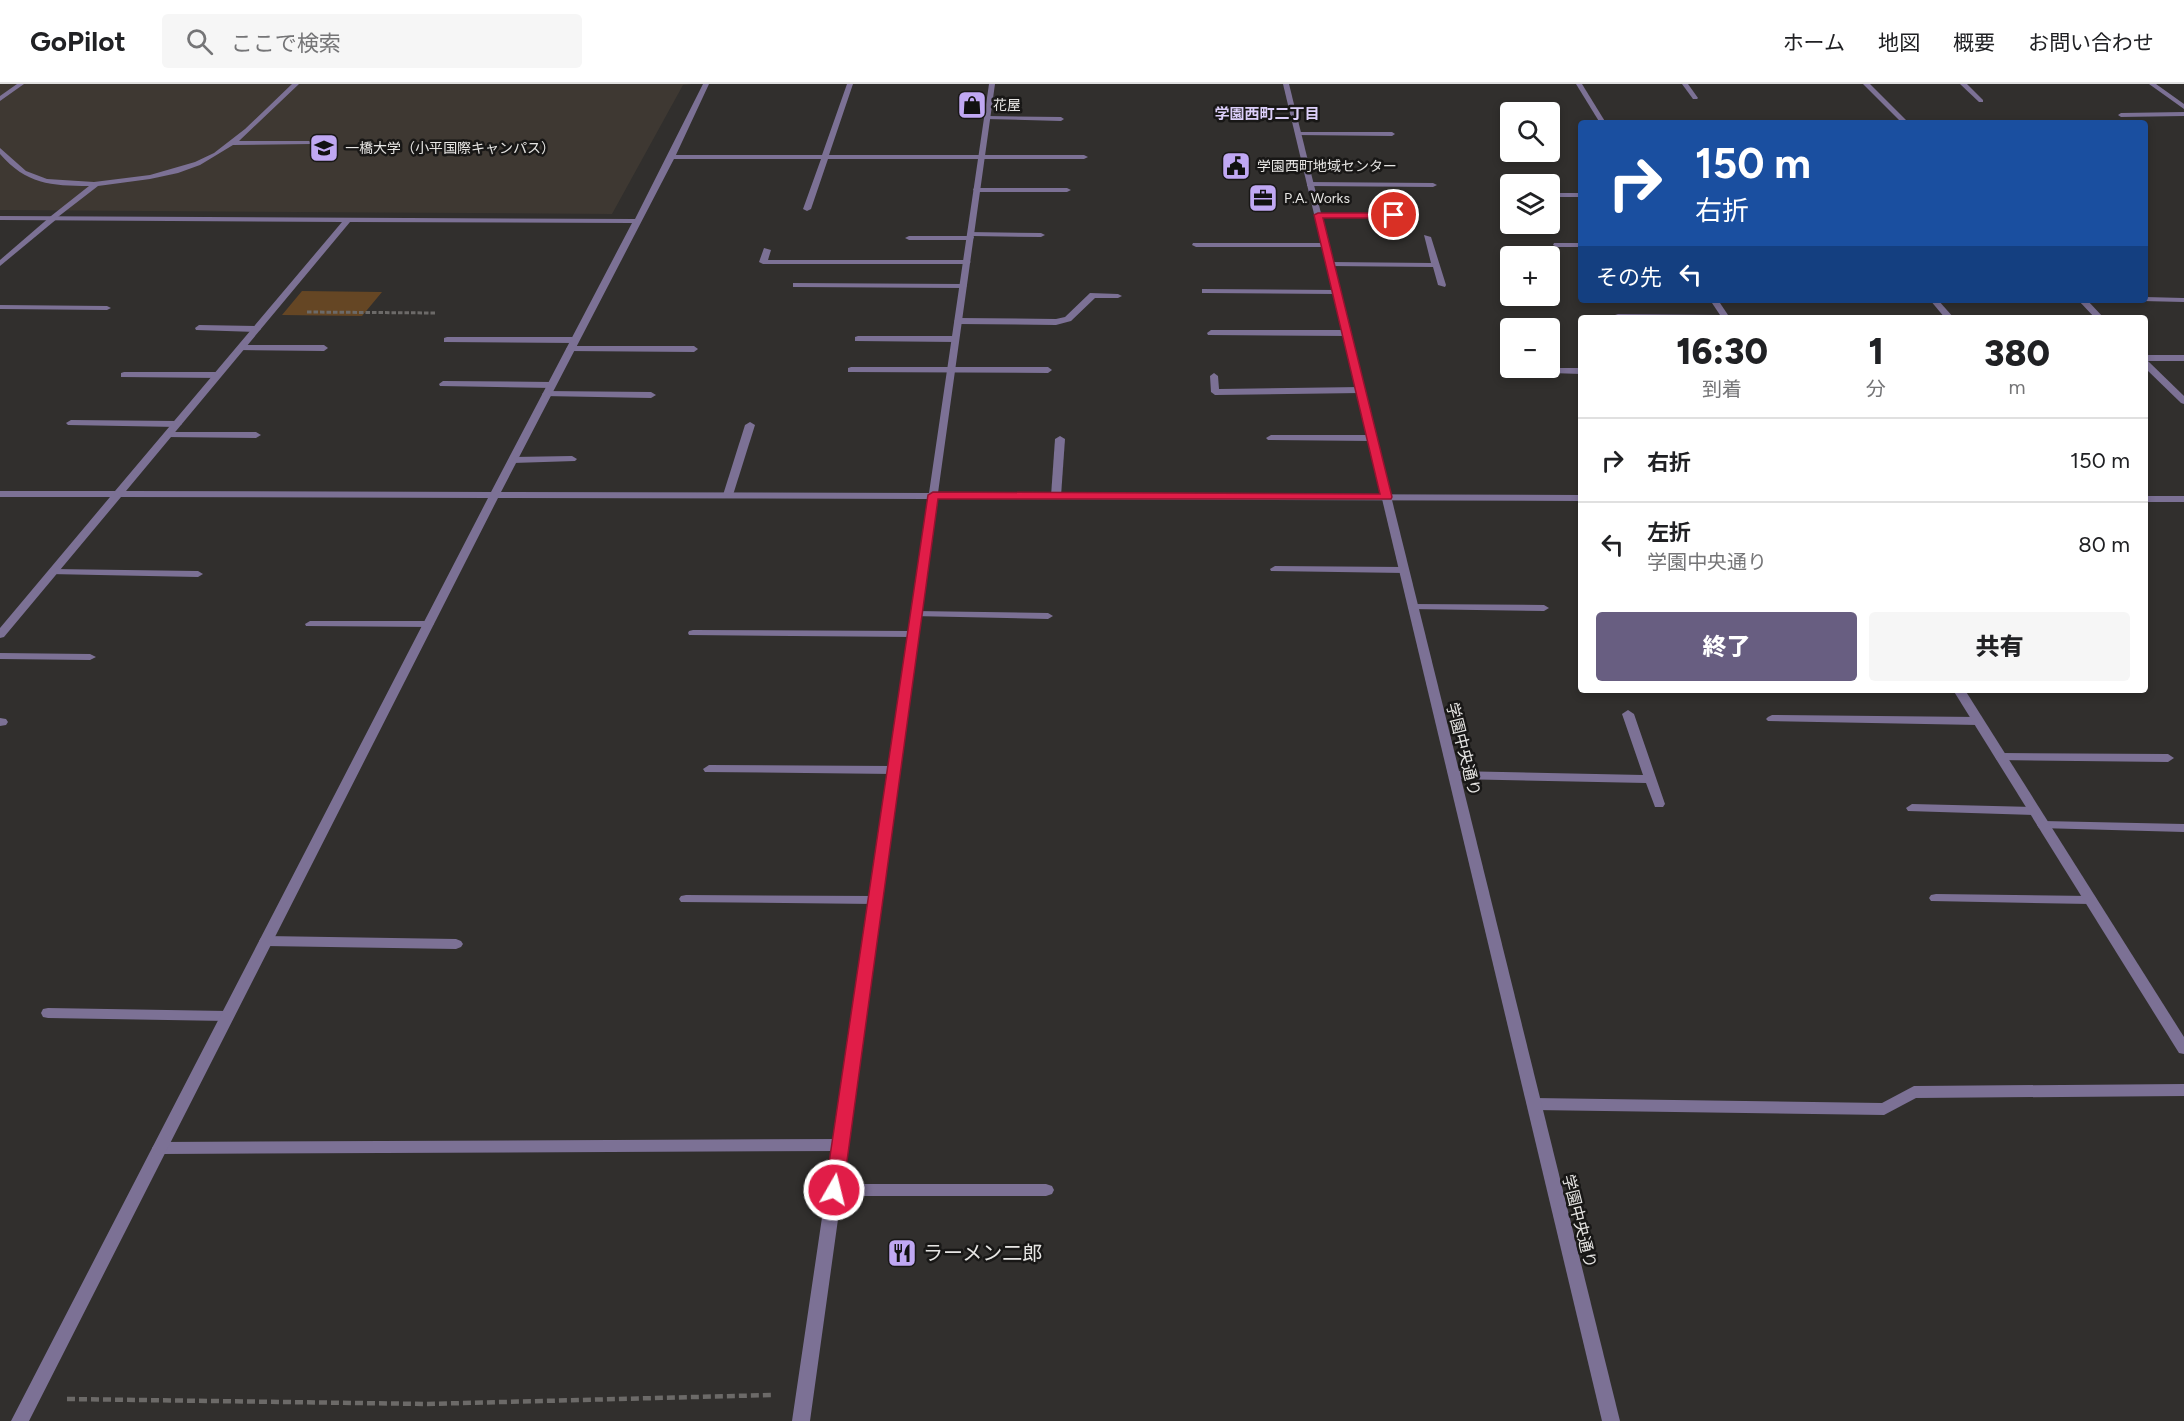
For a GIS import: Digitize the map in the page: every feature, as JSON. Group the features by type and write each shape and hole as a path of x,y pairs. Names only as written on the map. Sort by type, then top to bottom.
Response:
{"street":[{"path":"0,99 21,84"},
{"path":"0,150 19,169 30,176 58,182 98,182 147,177 180,169 214,156 296,84"},
{"path":"20,1421 549,389 671,157 706,84"},
{"path":"807,209 850,84"},
{"path":"801,1421 992,84"},
{"name":"学園中央通り","path":"1286,84 1611,1421"},
{"path":"1579,84 1601,120"},
{"path":"1685,84 1695,98"},
{"path":"1866,84 1903,120"},
{"path":"1963,84 1981,101"},
{"path":"2152,84 2182,105"},
{"path":"2121,115 2184,114"},
{"path":"987,118 1060,119"},
{"path":"1298,134 1392,134"},
{"path":"231,143 309,144"},
{"path":"671,157 1084,157"},
{"path":"0,264 98,182"},
{"path":"1310,184 1433,185"},
{"path":"977,190 1067,190"},
{"path":"1560,195 1578,195"},
{"path":"1318,215 1414,215"},
{"path":"0,218 637,221"},
{"path":"0,635 348,220"},
{"path":"909,238 1041,235"},
{"path":"1427,237 1442,285"},
{"path":"1196,245 1326,245"},
{"path":"1557,245 1578,245"},
{"path":"767,250 763,262 967,262"},
{"path":"1330,264 1436,265"},
{"path":"796,285 963,286"},
{"path":"1205,291 1337,292"},
{"path":"958,321 1056,322 1068,319 1093,295 1118,296"},
{"path":"2148,299 2184,300"},
{"path":"1937,303 1947,315"},
{"path":"2085,303 2097,315"},
{"path":"0,307 107,308"},
{"path":"200,328 257,329"},
{"path":"1211,333 1347,333"},
{"path":"447,339 694,349"},
{"path":"858,339 955,339"},
{"path":"241,348 324,348"},
{"path":"2148,358 2184,358"},
{"path":"2148,366 2184,401"},
{"path":"851,370 1048,370"},
{"path":"1560,371 1578,371"},
{"path":"124,375 218,375"},
{"path":"1214,376 1215,392 1361,390"},
{"path":"443,384 651,395"},
{"path":"71,423 177,424"},
{"path":"728,495 750,425"},
{"path":"168,435 256,435"},
{"path":"1271,438 1372,438"},
{"path":"1056,496 1060,439"},
{"path":"513,460 572,459"},
{"path":"0,494 1578,498"},
{"path":"2148,499 2184,500"},
{"path":"1275,569 1404,570"},
{"path":"53,572 198,574"},
{"path":"1413,607 1544,608"},
{"path":"916,614 1048,616"},
{"path":"310,624 429,624"},
{"path":"693,633 913,634"},
{"path":"0,656 90,657"},
{"path":"1961,693 2184,1049"},
{"path":"1628,714 1659,804"},
{"path":"1772,718 1978,721"},
{"path":"2001,757 2168,758"},
{"path":"709,769 894,770"},
{"path":"1454,775 1650,779"},
{"path":"1912,808 2034,811"},
{"path":"2043,825 2184,828"},
{"path":"1936,898 2090,900"},
{"path":"686,899 875,900"},
{"path":"266,941 456,944"},
{"path":"48,1013 227,1016"},
{"path":"1534,1104 1884,1109 1914,1092 2184,1090"},
{"path":"160,1148 840,1144"},
{"path":"834,1190 1046,1190"}],"path":[{"path":"271,312 447,313"},
{"path":"31,1399 427,1404 805,1395"}],"shaded area":[{"name":"一橋大学（小平国際キャンパス）","path":"0,84 692,84 683,85 612,214 0,210"},
{"path":"302,291 382,292 362,316 282,315"}],"place":[{"name":"花屋","path":"972,105"},
{"name":"一橋大学（小平国際キャンパス）","path":"324,148"},
{"name":"学園西町地域センター","path":"1236,166"},
{"name":"P.A. Works","path":"1263,198"},
{"name":"ラーメン二郎","path":"902,1253"}],"district":[{"name":"学園西町二丁目","path":"1267,114"}],"route":[{"path":"834,1190 933,495 1387,497 1318,215 1394,215"}]}
